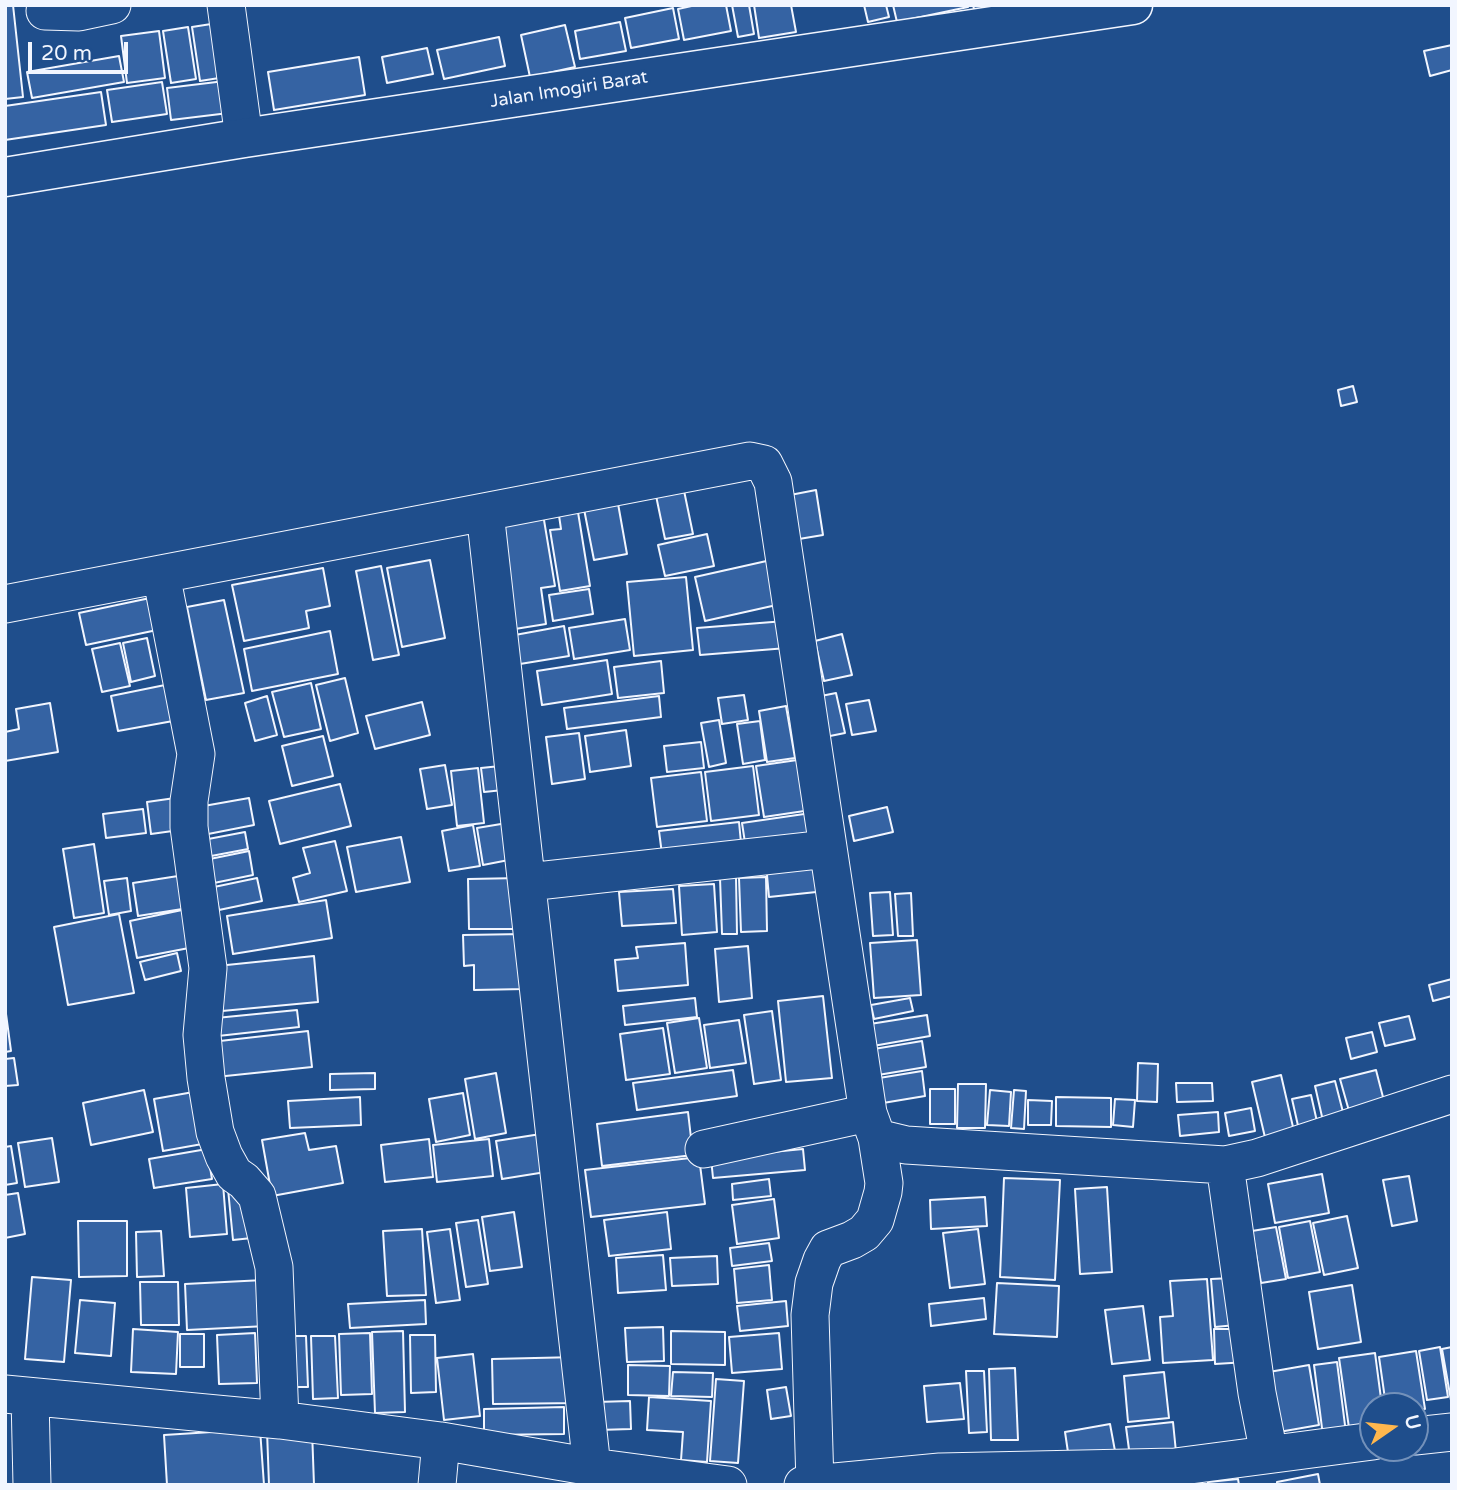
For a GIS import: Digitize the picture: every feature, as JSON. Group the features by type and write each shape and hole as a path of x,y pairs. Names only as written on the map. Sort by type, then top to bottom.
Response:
{"main road":[{"name":"Jalan Imogiri Barat","path":"5,177 244,138 1133,5"}],"street":[{"path":"45,11 79,12 112,5"},
{"path":"226,5 244,138"},
{"path":"5,604 750,461 764,464 773,482 827,849 884,1183 874,1220 864,1233 828,1250 814,1283 810,1315 809,1484 940,1478 1104,1477 1175,1466 1250,1465 1359,1444"},
{"path":"485,512 602,1473"},
{"path":"161,574 196,754 189,801 189,827 208,968 202,1035 206,1078 215,1132 234,1174 257,1196 274,1268 280,1420"},
{"path":"528,882 827,849"},
{"path":"704,1149 873,1125 906,1146 1225,1165 1257,1158 1452,1094"},
{"path":"1225,1165 1257,1393 1250,1465"},
{"path":"32,1485 18,1396 280,1420 442,1441 602,1473 728,1485"},
{"path":"1429,1434 1452,1432"},
{"path":"437,1485 442,1441"}],"building":[{"path":"5,5 13,5 23,97 5,99"},
{"path":"696,5 726,5 731,31 684,40 678,9"},
{"path":"732,5 749,5 754,34 738,37"},
{"path":"754,5 791,5 796,32 759,38"},
{"path":"864,5 886,5 889,17 868,22"},
{"path":"893,5 968,5 968,7 897,22"},
{"path":"973,5 1019,5 975,13"},
{"path":"673,8 679,39 631,48 625,18"},
{"path":"224,22 232,76 200,81 192,27"},
{"path":"620,22 626,51 580,59 575,31"},
{"path":"565,25 575,67 530,77 521,35"},
{"path":"188,27 196,79 171,83 163,31"},
{"path":"159,31 165,78 127,83 121,36"},
{"path":"499,37 505,66 444,79 437,50"},
{"path":"1452,45 1452,70 1430,76 1424,51"},
{"path":"427,48 433,74 387,83 382,57"},
{"path":"119,56 124,82 32,98 27,72"},
{"path":"359,57 365,95 274,110 268,72"},
{"path":"233,80 237,112 171,120 167,88"},
{"path":"162,82 167,114 112,122 107,90"},
{"path":"101,92 106,125 5,140 5,106"},
{"path":"1353,386 1357,402 1341,406 1338,390"},
{"path":"682,481 693,534 665,539 654,486"},
{"path":"816,490 823,535 793,540 785,496"},
{"path":"617,498 627,554 594,560 583,504"},
{"path":"577,506 590,586 560,591 550,530 561,529 558,509"},
{"path":"543,514 555,586 541,588 546,624 515,629 498,522"},
{"path":"707,534 714,566 665,576 658,545"},
{"path":"430,560 445,638 402,647 387,568"},
{"path":"771,560 781,604 705,621 695,577"},
{"path":"381,566 399,655 373,660 356,571"},
{"path":"323,568 330,606 306,611 309,628 244,641 232,585"},
{"path":"686,577 693,650 634,656 627,582"},
{"path":"589,589 593,614 553,621 549,595"},
{"path":"150,598 157,630 86,645 79,613"},
{"path":"224,600 244,693 206,700 187,607"},
{"path":"625,619 630,650 574,659 569,628"},
{"path":"785,621 787,648 700,655 697,628"},
{"path":"564,626 569,656 520,664 515,635"},
{"path":"330,631 338,674 252,691 244,649"},
{"path":"842,634 852,675 824,681 815,641"},
{"path":"147,638 155,676 131,682 123,643"},
{"path":"120,643 130,686 102,692 92,649"},
{"path":"607,660 612,694 542,705 537,671"},
{"path":"661,661 664,693 618,698 614,667"},
{"path":"345,678 358,733 330,741 316,685"},
{"path":"311,683 321,729 284,737 272,692"},
{"path":"165,685 173,721 118,731 111,696"},
{"path":"836,693 845,733 825,737 816,697"},
{"path":"744,695 748,720 722,724 718,698"},
{"path":"267,696 277,735 255,741 245,703"},
{"path":"659,696 661,717 567,729 564,708"},
{"path":"869,700 876,731 852,735 846,704"},
{"path":"422,702 430,735 375,749 366,716"},
{"path":"50,703 58,752 5,761 5,732 19,729 16,709"},
{"path":"786,706 795,758 767,762 759,711"},
{"path":"719,720 726,763 709,767 701,723"},
{"path":"760,721 765,760 743,764 737,724"},
{"path":"626,730 631,766 590,772 585,736"},
{"path":"579,733 585,779 552,784 546,737"},
{"path":"323,736 333,776 292,786 282,746"},
{"path":"701,742 704,768 667,772 664,746"},
{"path":"804,759 811,810 764,817 756,766"},
{"path":"445,765 452,805 427,809 420,769"},
{"path":"510,765 513,789 484,792 481,768"},
{"path":"753,766 759,815 711,821 705,772"},
{"path":"478,768 484,823 457,826 451,771"},
{"path":"701,772 707,821 657,827 651,778"},
{"path":"340,784 351,826 280,844 269,801"},
{"path":"182,797 187,829 151,834 147,802"},
{"path":"249,798 254,825 203,835 198,807"},
{"path":"887,807 893,832 854,841 849,816"},
{"path":"143,809 146,833 106,838 103,814"},
{"path":"811,813 816,846 747,856 742,823"},
{"path":"513,822 519,858 483,865 477,828"},
{"path":"739,822 742,853 663,862 659,831"},
{"path":"473,825 480,866 449,871 442,831"},
{"path":"245,832 248,849 206,857 203,840"},
{"path":"401,837 410,882 356,892 347,847"},
{"path":"335,841 347,891 299,902 293,878 310,873 303,848"},
{"path":"94,844 104,913 74,918 63,849"},
{"path":"249,851 253,875 209,884 205,860"},
{"path":"823,859 826,891 769,897 766,864"},
{"path":"191,874 195,907 138,916 133,883"},
{"path":"736,877 737,934 722,934 720,878"},
{"path":"766,877 767,931 741,932 739,878"},
{"path":"127,878 131,911 109,915 104,881"},
{"path":"257,878 262,901 219,910 214,887"},
{"path":"521,878 522,929 469,929 468,879"},
{"path":"714,884 717,932 682,935 679,886"},
{"path":"673,889 676,923 622,926 619,892"},
{"path":"890,892 893,935 873,936 870,893"},
{"path":"911,893 913,936 898,936 895,894"},
{"path":"326,900 332,938 233,954 227,916"},
{"path":"182,910 189,948 137,958 130,921"},
{"path":"119,914 134,993 68,1005 54,927"},
{"path":"524,934 525,989 474,990 474,965 464,966 463,935"},
{"path":"917,940 921,995 874,998 870,943"},
{"path":"685,943 688,985 618,991 615,960 638,958 636,947"},
{"path":"748,946 752,998 719,1002 715,949"},
{"path":"177,953 181,971 145,980 140,962"},
{"path":"314,956 318,1002 222,1011 217,966"},
{"path":"1452,979 1452,996 1433,1001 1429,985"},
{"path":"823,996 832,1078 786,1082 778,1001"},
{"path":"695,998 697,1017 625,1025 623,1006"},
{"path":"910,998 913,1011 874,1019 871,1005"},
{"path":"297,1010 299,1027 218,1036 216,1018"},
{"path":"772,1011 781,1080 754,1084 744,1015"},
{"path":"5,1015 11,1051 5,1052"},
{"path":"927,1015 930,1036 873,1046 870,1024"},
{"path":"1409,1016 1415,1039 1385,1046 1379,1023"},
{"path":"699,1018 707,1068 675,1073 667,1023"},
{"path":"739,1020 746,1063 710,1068 704,1025"},
{"path":"663,1028 670,1074 626,1080 620,1034"},
{"path":"308,1031 312,1067 216,1077 211,1042"},
{"path":"1372,1032 1377,1052 1351,1059 1346,1038"},
{"path":"922,1041 926,1067 872,1076 868,1050"},
{"path":"14,1058 18,1085 5,1086 5,1059"},
{"path":"1138,1063 1158,1064 1157,1102 1137,1101"},
{"path":"733,1070 737,1096 637,1110 633,1083"},
{"path":"1376,1070 1384,1101 1349,1111 1340,1079"},
{"path":"922,1071 925,1096 877,1104 873,1079"},
{"path":"375,1073 375,1089 330,1090 330,1074"},
{"path":"496,1073 506,1133 475,1139 465,1079"},
{"path":"1281,1075 1296,1140 1267,1146 1252,1082"},
{"path":"1335,1081 1344,1116 1323,1121 1315,1086"},
{"path":"1176,1083 1212,1083 1213,1101 1177,1102"},
{"path":"958,1084 986,1084 985,1128 957,1128"},
{"path":"930,1089 955,1089 955,1124 930,1124"},
{"path":"144,1090 153,1132 91,1145 83,1103"},
{"path":"990,1090 1011,1092 1009,1126 987,1125"},
{"path":"1014,1090 1026,1091 1024,1129 1011,1128"},
{"path":"199,1091 208,1143 163,1151 154,1099"},
{"path":"463,1093 470,1135 436,1142 429,1099"},
{"path":"1311,1095 1320,1135 1301,1139 1292,1099"},
{"path":"360,1097 361,1125 290,1128 288,1101"},
{"path":"1056,1097 1111,1098 1111,1127 1056,1126"},
{"path":"1115,1099 1135,1100 1133,1127 1113,1125"},
{"path":"1028,1100 1052,1101 1051,1125 1028,1125"},
{"path":"1251,1108 1255,1131 1229,1136 1225,1113"},
{"path":"688,1112 693,1155 602,1166 597,1124"},
{"path":"1218,1112 1219,1132 1180,1136 1178,1115"},
{"path":"305,1133 309,1150 336,1146 343,1183 272,1196 262,1140"},
{"path":"547,1133 552,1171 502,1179 496,1141"},
{"path":"52,1138 59,1182 25,1187 18,1143"},
{"path":"429,1139 433,1177 385,1182 381,1145"},
{"path":"489,1139 493,1176 437,1182 433,1145"},
{"path":"11,1146 17,1183 5,1185 5,1147"},
{"path":"207,1149 212,1179 154,1188 149,1159"},
{"path":"803,1149 805,1170 713,1178 711,1158"},
{"path":"699,1157 705,1204 591,1217 585,1170"},
{"path":"1322,1174 1329,1213 1275,1223 1268,1184"},
{"path":"1409,1176 1417,1221 1392,1226 1383,1180"},
{"path":"1004,1178 1060,1180 1055,1280 1000,1277"},
{"path":"769,1179 771,1196 733,1200 732,1184"},
{"path":"223,1184 227,1234 190,1237 186,1188"},
{"path":"248,1187 252,1238 233,1240 228,1189"},
{"path":"1107,1187 1112,1272 1080,1274 1075,1189"},
{"path":"18,1193 25,1234 5,1238 5,1195"},
{"path":"985,1197 987,1226 931,1229 930,1200"},
{"path":"774,1199 779,1238 737,1244 732,1205"},
{"path":"514,1212 522,1267 490,1271 482,1217"},
{"path":"667,1212 671,1249 609,1256 604,1220"},
{"path":"1347,1216 1358,1268 1324,1275 1313,1223"},
{"path":"478,1220 488,1284 466,1287 456,1223"},
{"path":"78,1221 127,1221 127,1276 79,1277"},
{"path":"1310,1221 1320,1272 1288,1278 1279,1227"},
{"path":"1276,1227 1286,1279 1261,1283 1252,1231"},
{"path":"422,1229 426,1295 387,1296 383,1231"},
{"path":"450,1229 460,1300 436,1303 427,1232"},
{"path":"978,1229 985,1284 950,1288 943,1233"},
{"path":"161,1231 164,1276 137,1277 136,1232"},
{"path":"769,1243 772,1261 732,1266 730,1248"},
{"path":"663,1255 666,1290 618,1293 616,1258"},
{"path":"717,1256 718,1284 672,1286 670,1258"},
{"path":"769,1265 772,1300 737,1303 734,1269"},
{"path":"32,1277 71,1280 64,1362 25,1359"},
{"path":"1232,1278 1236,1325 1215,1327 1211,1279"},
{"path":"1207,1279 1213,1360 1163,1363 1160,1317 1173,1316 1170,1281"},
{"path":"264,1280 267,1326 187,1330 185,1284"},
{"path":"140,1282 178,1282 179,1325 141,1325"},
{"path":"997,1283 1059,1286 1057,1337 994,1334"},
{"path":"1352,1285 1361,1342 1318,1349 1309,1292"},
{"path":"984,1298 986,1319 931,1326 929,1304"},
{"path":"80,1300 115,1303 111,1356 75,1353"},
{"path":"425,1300 426,1324 350,1328 348,1304"},
{"path":"786,1301 788,1326 740,1331 737,1306"},
{"path":"1143,1306 1150,1360 1112,1364 1105,1310"},
{"path":"663,1327 664,1361 627,1362 625,1328"},
{"path":"133,1329 178,1332 176,1374 131,1372"},
{"path":"1214,1329 1246,1329 1247,1362 1215,1364"},
{"path":"403,1331 405,1412 375,1413 372,1332"},
{"path":"671,1331 725,1332 725,1365 671,1364"},
{"path":"255,1333 257,1383 219,1384 217,1335"},
{"path":"370,1333 372,1394 341,1395 339,1334"},
{"path":"779,1333 782,1369 732,1373 729,1337"},
{"path":"180,1334 204,1334 204,1367 180,1367"},
{"path":"410,1335 435,1335 436,1392 411,1393"},
{"path":"285,1336 306,1336 308,1387 287,1387"},
{"path":"311,1336 335,1336 338,1398 313,1399"},
{"path":"1440,1347 1448,1397 1429,1400 1419,1351"},
{"path":"1452,1347 1452,1406 1442,1349"},
{"path":"1416,1351 1422,1392 1384,1392 1379,1357"},
{"path":"1375,1353 1380,1392 1359,1392 1359,1434 1350,1435 1339,1358"},
{"path":"473,1354 480,1416 444,1420 437,1358"},
{"path":"578,1357 579,1403 493,1404 492,1359"},
{"path":"1337,1362 1346,1433 1323,1436 1314,1365"},
{"path":"628,1365 670,1366 669,1396 628,1395"},
{"path":"1309,1365 1319,1425 1279,1432 1269,1372"},
{"path":"1015,1368 1018,1440 991,1440 989,1369"},
{"path":"966,1371 984,1371 987,1432 969,1433"},
{"path":"673,1372 713,1373 712,1397 671,1396"},
{"path":"1164,1372 1169,1418 1128,1422 1124,1376"},
{"path":"716,1379 744,1381 738,1463 710,1461"},
{"path":"960,1383 964,1419 927,1422 924,1386"},
{"path":"786,1387 791,1416 771,1419 767,1390"},
{"path":"649,1397 711,1401 707,1462 681,1460 683,1432 647,1430"},
{"path":"630,1401 631,1429 598,1430 596,1402"},
{"path":"564,1407 564,1434 484,1435 484,1409"},
{"path":"1173,1422 1176,1452 1130,1457 1126,1427"},
{"path":"1110,1424 1115,1451 1069,1459 1065,1432"},
{"path":"260,1429 264,1485 167,1485 164,1435"},
{"path":"312,1430 314,1485 269,1485 267,1431"},
{"path":"1318,1474 1320,1485 1277,1485 1277,1482"},
{"path":"1238,1479 1239,1485 1208,1485 1208,1482"}]}
